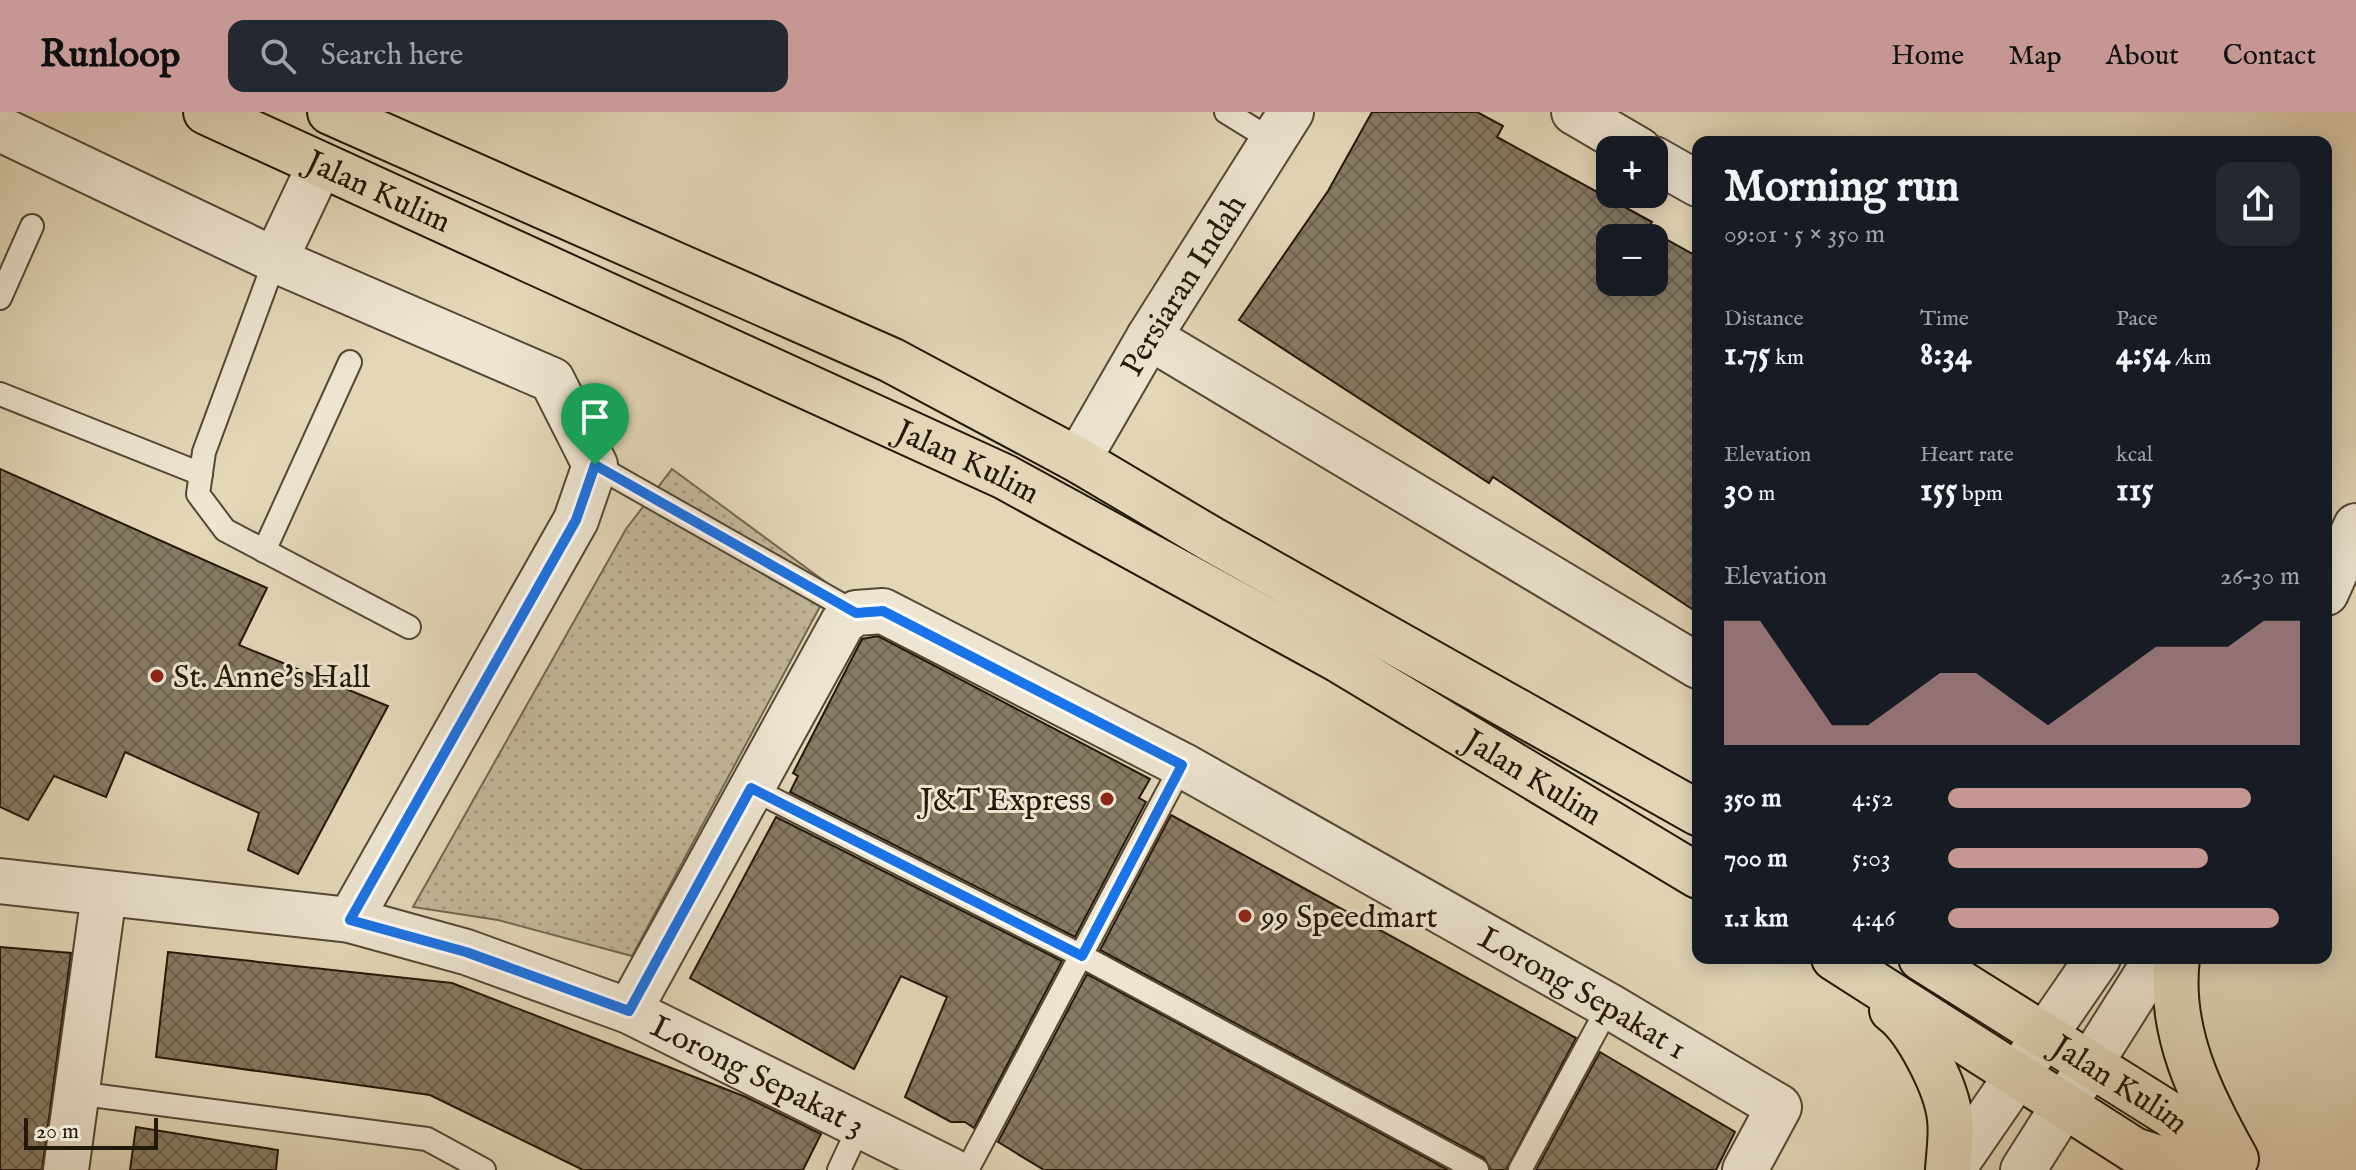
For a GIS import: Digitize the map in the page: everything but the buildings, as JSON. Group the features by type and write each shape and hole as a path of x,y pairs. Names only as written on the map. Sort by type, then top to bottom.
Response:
{"main road":[{"name":"Jalan Kulim","path":"206,112 1005,477 1337,659 1692,872"},
{"name":"Jalan Kulim","path":"335,113 891,360 1078,460 1225,547 1598,753 1692,809"},
{"path":"1598,753 1692,775"},
{"path":"1841,964 1857,984 1904,1018 1927,1056 1950,1118 1950,1170"},
{"name":"Jalan Kulim","path":"1844,964 2134,1150 2195,1170"},
{"name":"Jalan Kulim","path":"1931,964 2171,1115 2232,1170"},
{"path":"2176,964 2174,987 2189,1063 2242,1170"}],"street":[{"path":"1574,112 1615,136"},
{"name":"Persiaran Indah","path":"1078,460 1149,337 1282,127"},
{"path":"0,129 275,260 552,380 595,465 576,520 350,920"},
{"path":"275,260 320,165"},
{"path":"1668,167 1692,181"},
{"path":"1149,337 1692,662"},
{"path":"2332,581 2354,538"},
{"name":"Lorong Sepakat 1","path":"856,613 883,611 1182,765 1609,1006 1779,1107 1745,1170"},
{"path":"629,1011 843,622 856,613"},
{"name":"Lorong Sepakat 3","path":"0,881 350,920 466,952 629,1011 950,1170"},
{"path":"66,1170 104,894"},
{"path":"1950,1170 2094,964"},
{"path":"2023,1170 2153,964"}],"lane":[{"path":"1226,112 1282,127"},
{"path":"0,298 32,226"},
{"path":"275,260 204,452 198,494 225,530 409,627"},
{"path":"264,551 350,362"},
{"path":"0,394 201,474"},
{"path":"595,465 856,613"},
{"path":"967,1170 1182,765"},
{"path":"751,788 1082,956 1477,1170"},
{"path":"1520,1170 1609,1006"},
{"path":"76,1093 427,1139 484,1170"},
{"path":"839,1170 860,1125"}],"shaded area":[{"path":"672,469 831,586 632,956 498,920 413,907 626,529"}],"place":[{"name":"St. Anne's Hall","path":"157,676"},
{"name":"J&T Express","path":"1107,799"},
{"name":"99 Speedmart","path":"1245,916"}],"route":[{"path":"595,465 856,613 883,611 1182,765 1082,956 751,788 629,1011 466,952 350,920 576,520 595,465"}]}
